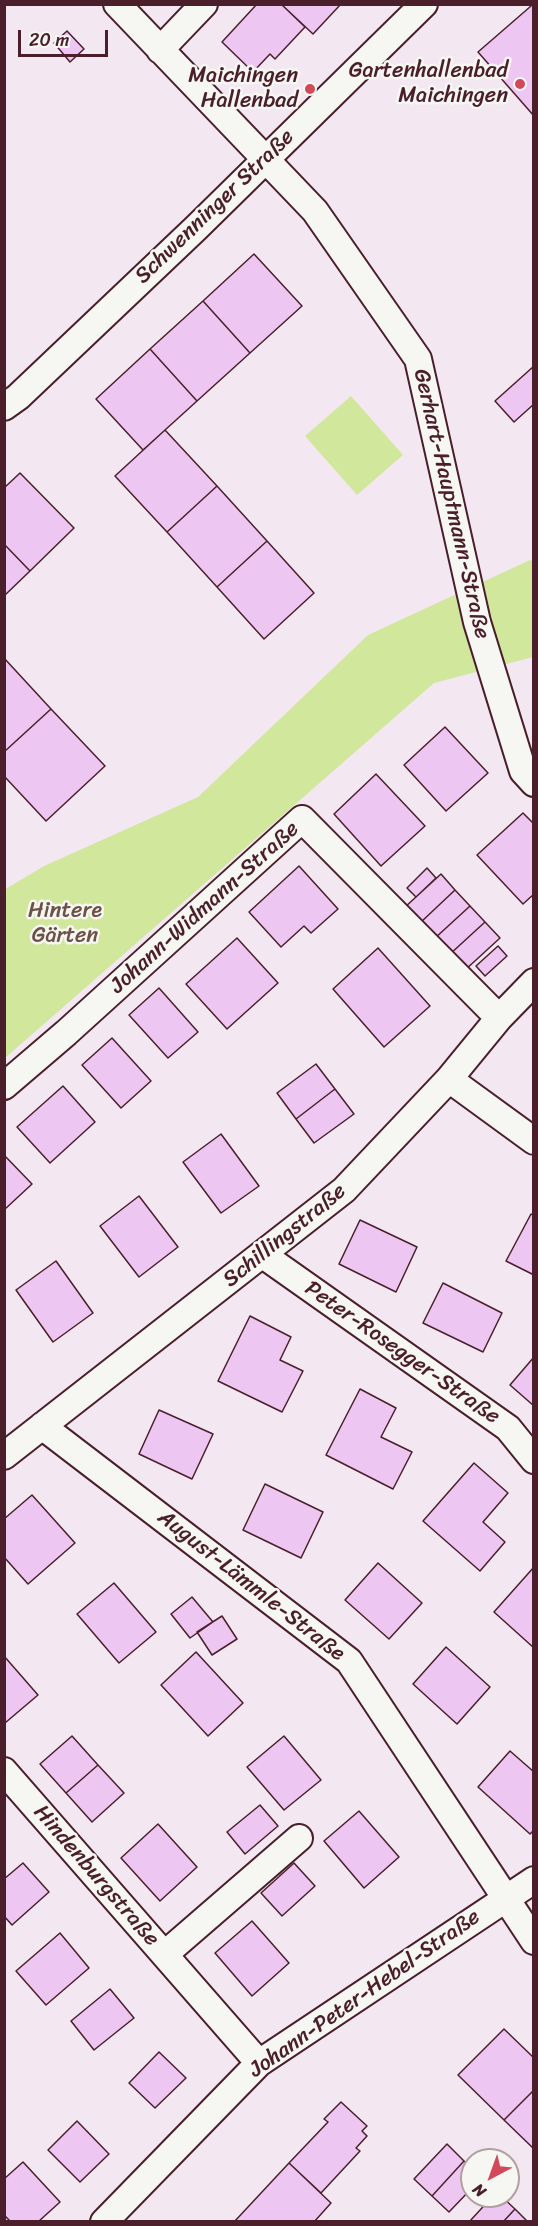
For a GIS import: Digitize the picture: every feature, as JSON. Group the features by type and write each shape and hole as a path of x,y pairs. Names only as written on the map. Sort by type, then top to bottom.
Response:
{"street":[{"name":"Gerhart-Hauptmann-Straße","path":"117,4 315,211 418,359 477,622 524,771 534,783"},
{"path":"160,50 204,4"},
{"name":"Schwenninger Straße","path":"4,407 18,397 162,261 424,4"},
{"name":"Johann-Widmann-Straße","path":"4,1086 66,1033 302,819 500,1018"},
{"name":"Schillingstraße","path":"4,1456 344,1190 449,1079 500,1018 534,982"},
{"path":"449,1079 534,1141"},
{"name":"Peter-Rosegger-Straße","path":"263,1255 508,1428 534,1460"},
{"name":"August-Lämmle-Straße","path":"42,1426 349,1660 534,1941"},
{"name":"Hindenburgstraße","path":"4,1771 259,2063"},
{"name":"Hindenburgstraße","path":"165,1954 299,1838"},
{"name":"Johann-Peter-Hebel-Straße","path":"104,2222 259,2063 534,1880"}],"green space":[{"path":"351,396 403,455 357,495 305,436"},
{"name":"Hintere Gärten","path":"530,560 533,561 533,657 434,683 5,1058 4,890 44,866 198,797 368,635"}],"building":[{"path":"257,4 281,4 305,27 275,59 270,54 253,72 222,42"},
{"path":"281,4 341,4 313,34"},
{"name":"Gartenhallenbad Maichingen","path":"530,4 534,4 534,116 478,52 531,6"},
{"path":"67,31 84,49 70,62 54,43"},
{"path":"254,254 302,306 250,353 203,301"},
{"path":"203,301 250,353 197,401 150,349"},
{"path":"150,349 197,401 143,450 96,399"},
{"path":"534,366 534,404 514,422 495,401"},
{"path":"165,430 217,486 167,532 115,476"},
{"path":"20,473 74,528 30,571 4,544 4,488"},
{"path":"217,486 267,541 217,587 167,532"},
{"path":"267,541 314,593 264,639 217,587"},
{"path":"4,544 30,571 4,596"},
{"path":"4,658 51,709 4,752"},
{"path":"51,709 105,766 46,821 4,776 4,752"},
{"path":"445,727 488,773 446,811 404,765"},
{"path":"376,774 425,826 381,866 334,814"},
{"path":"523,813 534,824 534,894 523,904 477,855"},
{"path":"299,866 338,909 311,933 304,926 281,947 249,912"},
{"path":"427,868 436,878 416,897 407,888"},
{"path":"441,874 455,890 420,923 404,908"},
{"path":"455,890 470,906 434,939 420,923"},
{"path":"470,906 485,922 449,955 434,939"},
{"path":"485,922 500,938 464,971 449,955"},
{"path":"237,938 278,983 227,1029 186,984"},
{"path":"498,946 507,956 485,976 476,966"},
{"path":"378,948 430,1006 384,1047 333,989"},
{"path":"159,988 198,1032 168,1058 129,1015"},
{"path":"112,1038 151,1081 121,1108 82,1065"},
{"path":"316,1064 335,1089 296,1119 277,1093"},
{"path":"63,1086 95,1122 50,1163 17,1127"},
{"path":"335,1089 354,1114 314,1143 296,1119"},
{"path":"221,1134 259,1186 221,1213 183,1162"},
{"path":"4,1155 32,1184 4,1210"},
{"path":"139,1196 178,1247 139,1277 100,1226"},
{"path":"531,1214 534,1216 534,1275 506,1261"},
{"path":"360,1220 417,1247 396,1292 339,1264"},
{"path":"56,1261 93,1313 53,1342 16,1290"},
{"path":"443,1283 502,1313 483,1352 423,1323"},
{"path":"250,1316 291,1337 280,1360 303,1371 282,1412 218,1381"},
{"path":"534,1357 534,1406 510,1385"},
{"path":"360,1389 396,1408 381,1437 412,1452 393,1489 326,1455"},
{"path":"159,1410 213,1434 192,1479 139,1454"},
{"path":"474,1463 508,1493 483,1522 505,1542 480,1571 423,1521"},
{"path":"265,1484 323,1512 301,1558 243,1530"},
{"path":"32,1495 75,1543 28,1584 4,1557 4,1519"},
{"path":"378,1563 422,1603 389,1639 345,1600"},
{"path":"534,1567 534,1648 494,1612"},
{"path":"114,1583 156,1632 119,1663 77,1614"},
{"path":"192,1597 213,1622 190,1638 171,1614"},
{"path":"222,1616 237,1639 212,1655 197,1632"},
{"path":"446,1647 490,1687 457,1724 413,1684"},
{"path":"196,1652 243,1703 208,1736 161,1685"},
{"path":"4,1656 38,1695 5,1723 4,1722"},
{"path":"72,1736 98,1765 66,1793 40,1764"},
{"path":"284,1736 321,1780 284,1810 247,1767"},
{"path":"510,1751 534,1772 534,1830 530,1834 478,1787"},
{"path":"98,1765 124,1793 92,1822 66,1793"},
{"path":"260,1805 278,1826 245,1854 227,1832"},
{"path":"359,1811 399,1857 364,1888 324,1841"},
{"path":"158,1824 197,1867 160,1901 121,1858"},
{"path":"23,1863 49,1892 12,1925 4,1916 4,1879"},
{"path":"294,1863 315,1886 282,1916 261,1893"},
{"path":"252,1921 289,1963 252,1996 215,1953"},
{"path":"60,1933 89,1968 46,2005 16,1971"},
{"path":"110,1989 134,2018 94,2050 71,2021"},
{"path":"504,2029 534,2058 534,2090 504,2120 458,2075"},
{"path":"159,2052 186,2078 155,2108 129,2083"},
{"path":"534,2090 534,2149 504,2120"},
{"path":"341,2102 367,2126 362,2131 367,2136 356,2148 360,2151 321,2193 289,2163 328,2122 324,2119"},
{"path":"77,2121 109,2154 80,2182 48,2150"},
{"path":"447,2144 460,2157 460,2165 432,2196 414,2179"},
{"path":"23,2162 60,2202 38,2222 11,2222 4,2215 4,2179"},
{"path":"289,2163 331,2203 314,2222 234,2222"},
{"path":"460,2165 460,2201 449,2212 432,2196"},
{"path":"482,2208 515,2209 503,2222 469,2222"},
{"path":"515,2209 528,2222 503,2222"}],"place":[{"name":"Gartenhallenbad Maichingen","path":"520,84"},
{"name":"Maichingen Hallenbad","path":"310,89"}]}
